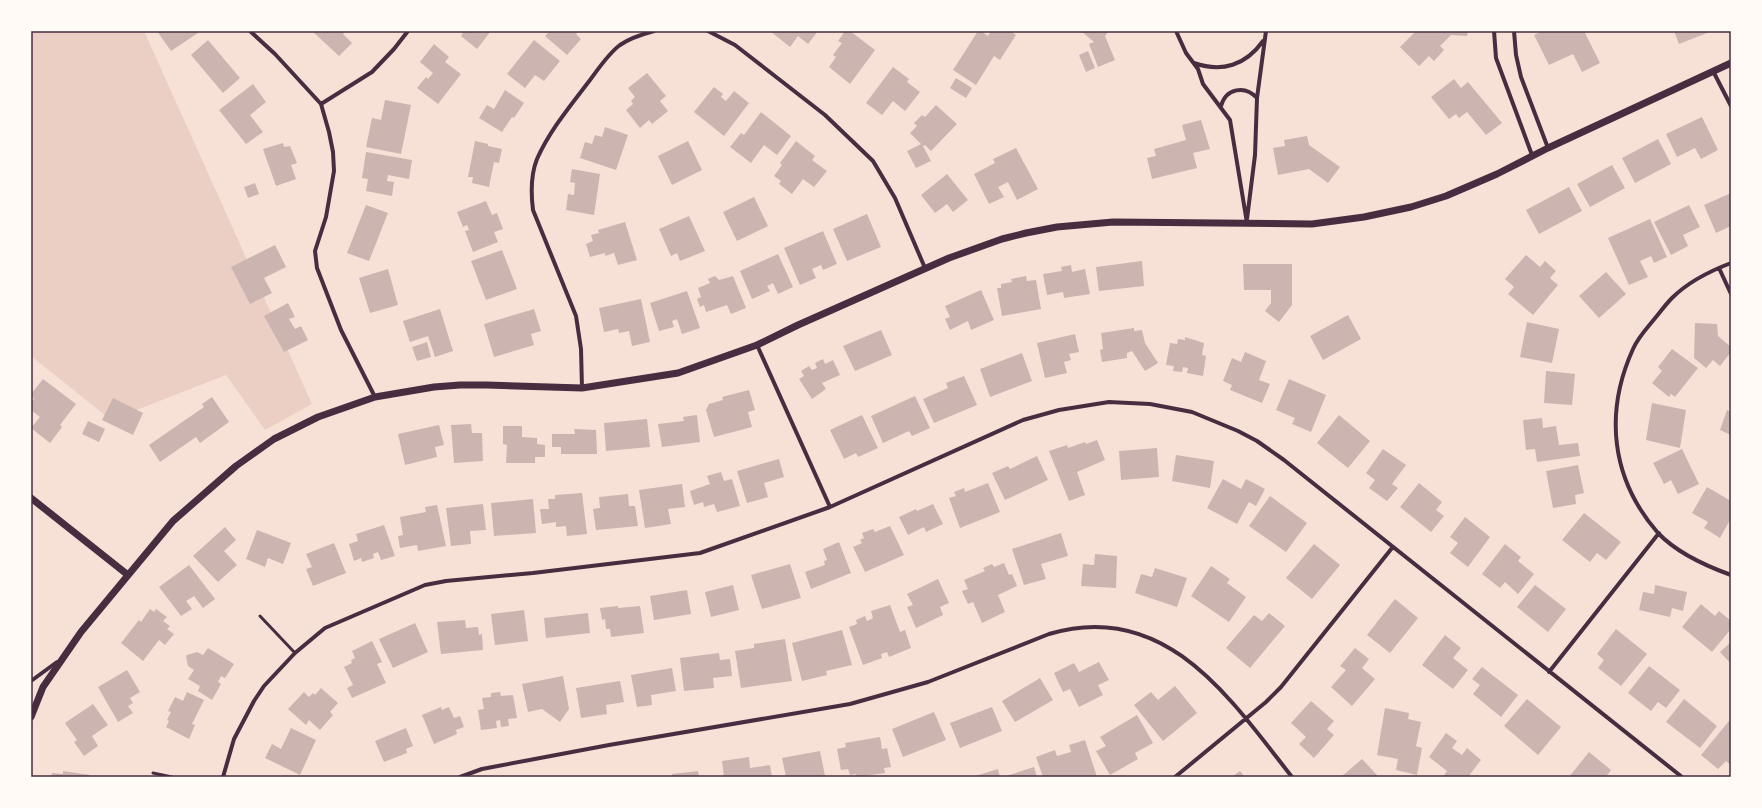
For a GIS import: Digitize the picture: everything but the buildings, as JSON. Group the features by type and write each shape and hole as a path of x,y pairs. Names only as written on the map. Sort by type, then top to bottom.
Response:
{"street":[{"path":"250,31 275,54 321,104 333,152 334,171 326,217 315,251 316,268 341,330 375,397"},
{"path":"321,104 372,72 394,49 408,31"},
{"path":"582,388 581,349 576,316 533,210 531,196 533,177 537,160 551,133 608,57 620,45 654,31"},
{"path":"708,31 735,45 825,115 873,161 895,198 925,268"},
{"path":"1176,31 1186,53 1198,68 1203,84 1221,106 1230,120 1247,223"},
{"path":"1247,223 1255,155 1257,98 1266,31"},
{"path":"1494,31 1496,58 1532,155"},
{"path":"1514,31 1516,55 1521,77 1548,148"},
{"path":"1194,63 1211,68 1229,66 1249,57 1264,40"},
{"path":"31,716 44,687 81,632 173,521 236,466 274,439 318,416 375,397 434,387 460,384 582,388 678,373 757,345 925,268 1002,239 1057,227 1113,222 1312,224 1364,217 1411,207 1446,196 1497,174 1532,155 1731,63"},
{"path":"1713,71 1731,106"},
{"path":"1221,106 1226,96 1236,90 1248,91 1257,98"},
{"path":"1731,263 1700,278 1672,298 1633,348 1617,398 1616,436 1620,466 1639,506 1659,533 1678,549 1697,560 1731,575"},
{"path":"1719,268 1731,294"},
{"path":"757,345 830,507"},
{"path":"222,777 234,739 254,701 264,686 295,653 325,628 425,585 446,581 684,556 717,547 830,507 1023,420 1059,410 1109,402 1150,404 1192,412 1238,431 1257,441 1284,460 1392,548 1680,776"},
{"path":"31,498 128,575"},
{"path":"1549,672 1659,533"},
{"path":"1175,777 1266,702 1281,687 1392,548"},
{"path":"460,777 482,769 609,745 850,704 928,682 1024,643 1065,629 1094,626 1130,630 1168,647 1197,666 1246,718 1292,777"},
{"path":"31,681 63,659"}],"lane":[{"path":"260,616 295,653"},
{"path":"154,773 172,777"}],"shaded area":[{"path":"31,31 144,31 312,404 265,430 226,375 111,420 31,356"}]}
